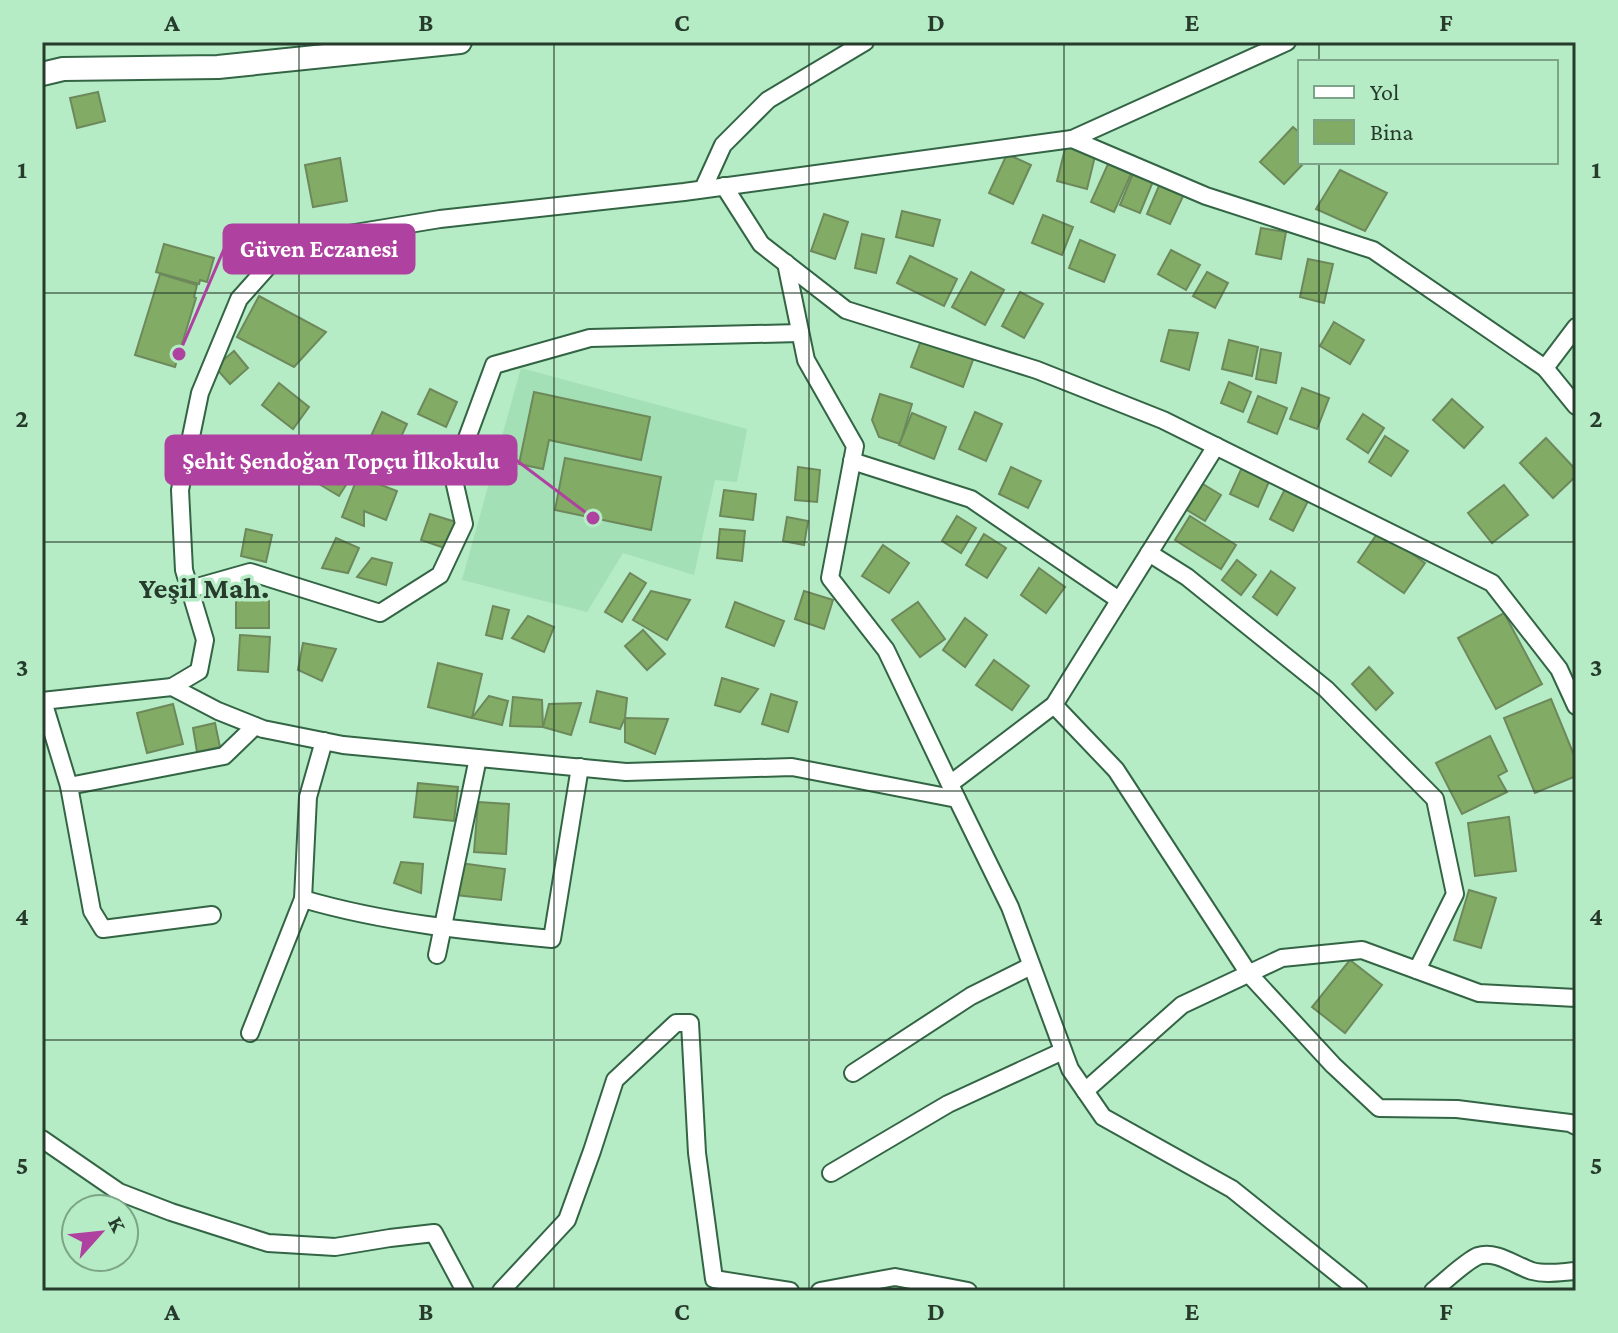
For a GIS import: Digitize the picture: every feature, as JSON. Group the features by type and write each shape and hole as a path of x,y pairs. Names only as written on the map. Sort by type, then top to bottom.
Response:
{"street":[{"path":"42,74 63,69 218,67 460,42"},
{"path":"703,189 723,145 768,100 865,42"},
{"path":"212,915 103,929 92,911 69,786 42,701 172,687 199,671 205,640 184,570 180,490 200,393 239,299 288,244 440,219 703,189 1072,139 1287,42"},
{"path":"1072,139 1206,196 1373,250 1545,368 1576,406"},
{"path":"724,186 761,244 846,310 1037,370 1163,420 1492,583 1559,669 1576,706"},
{"path":"786,263 806,360 855,446 830,578 886,650 1010,907 1070,1069 1103,1117 1232,1189 1359,1291"},
{"path":"1545,368 1576,327"},
{"path":"190,589 250,572 380,613 440,575 464,524 453,476 494,365 590,338 800,333"},
{"path":"172,687 255,726 343,745 626,772 792,767 954,792 1054,705 1216,446"},
{"path":"852,461 971,499 1119,600"},
{"path":"1149,553 1187,577 1326,689 1435,799 1455,894 1417,970"},
{"path":"1054,705 1116,770 1249,974 1333,1065 1379,1108 1457,1109 1576,1126"},
{"path":"69,786 224,756 255,726"},
{"path":"250,1033 303,899 308,797 324,741"},
{"path":"437,955 478,758"},
{"path":"303,899 349,912 443,929 552,939 580,767"},
{"path":"1085,1091 1182,1005 1282,958 1362,950 1479,993 1576,998"},
{"path":"853,1073 971,996 1031,966"},
{"path":"501,1291 567,1220 615,1080 676,1023 690,1023 697,1153 714,1279 790,1291"},
{"path":"831,1173 948,1104 1063,1051"},
{"path":"42,1139 119,1192 268,1243 335,1247 434,1233 465,1291"},
{"path":"1433,1291 1471,1260 1484,1255 1498,1257 1533,1271 1576,1271"},
{"path":"820,1291 895,1277 968,1291"}],"shaded area":[{"path":"521,368 747,429 737,482 715,480 694,575 623,553 587,612 462,580"}],"building":[{"path":"98,92 105,121 77,128 70,98"},
{"path":"1293,127 1298,131 1298,164 1303,164 1284,184 1260,162"},
{"path":"1066,145 1096,152 1087,189 1057,181"},
{"path":"1007,154 1031,165 1013,204 989,193"},
{"path":"340,158 347,201 313,207 305,165"},
{"path":"1108,164 1131,174 1114,212 1091,202"},
{"path":"1340,170 1387,193 1365,231 1316,209"},
{"path":"1134,171 1154,179 1140,213 1120,205"},
{"path":"1161,181 1185,192 1170,224 1147,214"},
{"path":"902,211 940,220 933,246 896,237"},
{"path":"824,214 848,222 835,259 811,251"},
{"path":"1043,215 1073,227 1062,255 1032,243"},
{"path":"1261,228 1286,232 1281,259 1256,254"},
{"path":"862,234 884,239 876,273 855,268"},
{"path":"1080,240 1115,255 1104,282 1069,268"},
{"path":"164,244 214,258 207,282 200,280 199,284 156,272"},
{"path":"1171,250 1200,265 1186,290 1158,274"},
{"path":"910,256 957,279 944,306 897,283"},
{"path":"1308,259 1333,264 1324,303 1300,297"},
{"path":"971,272 1004,290 985,325 952,307"},
{"path":"1207,272 1228,283 1215,308 1193,296"},
{"path":"160,274 197,285 196,298 175,367 135,355"},
{"path":"1020,292 1043,304 1024,338 1002,326"},
{"path":"259,296 326,332 294,367 237,337"},
{"path":"1334,322 1364,340 1350,364 1320,346"},
{"path":"1169,330 1198,333 1189,370 1161,361"},
{"path":"922,338 974,357 963,387 911,367"},
{"path":"1229,340 1258,347 1252,376 1222,369"},
{"path":"1261,349 1281,353 1276,383 1256,379"},
{"path":"234,351 248,368 230,384 215,367"},
{"path":"1229,382 1251,392 1243,412 1221,403"},
{"path":"279,383 309,407 293,429 262,405"},
{"path":"1302,388 1329,398 1317,429 1290,419"},
{"path":"430,389 457,402 446,427 418,414"},
{"path":"534,392 650,417 641,460 549,440 543,469 519,464"},
{"path":"880,394 912,404 900,444 879,437 872,420"},
{"path":"1258,396 1287,408 1277,434 1248,422"},
{"path":"1452,399 1483,427 1464,448 1433,420"},
{"path":"382,412 407,424 390,461 365,449"},
{"path":"975,412 1002,424 986,461 959,449"},
{"path":"912,413 946,427 934,459 899,445"},
{"path":"1363,414 1384,428 1368,453 1347,439"},
{"path":"1385,436 1408,451 1391,476 1369,462"},
{"path":"1546,438 1576,470 1576,476 1553,498 1520,463"},
{"path":"328,458 353,474 339,496 314,481"},
{"path":"565,458 661,477 651,530 555,510"},
{"path":"1243,465 1271,477 1258,507 1230,494"},
{"path":"798,467 820,470 817,502 795,500"},
{"path":"1011,467 1041,481 1028,508 999,494"},
{"path":"358,476 397,491 386,520 364,511 364,526 342,517"},
{"path":"1198,481 1221,495 1205,521 1182,507"},
{"path":"1504,485 1528,515 1492,543 1468,513"},
{"path":"1286,487 1309,499 1293,531 1270,519"},
{"path":"724,490 756,494 753,520 720,516"},
{"path":"430,514 459,523 450,550 421,540"},
{"path":"957,516 976,528 961,553 942,541"},
{"path":"1190,516 1236,545 1221,569 1175,540"},
{"path":"787,517 808,521 804,545 783,541"},
{"path":"246,529 272,535 266,562 241,556"},
{"path":"720,529 745,531 742,561 717,558"},
{"path":"1379,531 1425,563 1404,593 1358,562"},
{"path":"984,534 1006,548 987,578 966,565"},
{"path":"336,538 359,548 348,573 322,568"},
{"path":"883,545 909,563 889,593 862,576"},
{"path":"372,558 392,563 386,585 357,577"},
{"path":"1237,560 1256,575 1241,595 1222,580"},
{"path":"1039,568 1065,587 1046,613 1021,595"},
{"path":"1271,571 1295,588 1277,615 1253,597"},
{"path":"630,573 646,583 622,622 605,612"},
{"path":"651,591 690,600 667,640 633,620"},
{"path":"804,591 833,600 824,629 795,619"},
{"path":"236,599 269,599 269,628 236,628"},
{"path":"735,602 784,621 774,646 726,627"},
{"path":"918,602 945,639 920,657 892,620"},
{"path":"493,606 509,610 502,639 486,635"},
{"path":"1504,613 1542,684 1496,709 1458,638"},
{"path":"528,616 554,627 544,652 512,638"},
{"path":"965,618 987,635 965,667 943,650"},
{"path":"643,630 665,654 647,670 625,646"},
{"path":"240,635 270,637 268,672 238,670"},
{"path":"303,643 336,649 322,681 298,670"},
{"path":"994,660 1029,686 1012,710 976,685"},
{"path":"438,663 482,674 472,718 428,707"},
{"path":"1369,667 1393,693 1376,710 1352,684"},
{"path":"722,678 758,689 740,712 715,705"},
{"path":"597,691 627,698 625,718 620,729 590,722"},
{"path":"771,694 797,702 788,732 762,724"},
{"path":"489,696 508,701 502,725 472,718"},
{"path":"513,697 542,700 543,727 510,726"},
{"path":"1551,699 1576,760 1576,776 1535,793 1504,718"},
{"path":"581,703 571,735 543,727 549,704"},
{"path":"173,704 183,744 147,753 137,713"},
{"path":"625,718 668,719 655,754 625,742"},
{"path":"215,723 220,747 197,752 193,728"},
{"path":"1490,736 1507,771 1498,776 1507,792 1462,814 1436,763"},
{"path":"418,783 458,787 454,821 414,817"},
{"path":"478,802 509,804 506,854 474,852"},
{"path":"1509,817 1516,871 1475,876 1468,823"},
{"path":"401,862 423,864 421,893 394,883"},
{"path":"460,863 505,869 501,900 456,895"},
{"path":"1469,890 1496,898 1481,948 1454,940"},
{"path":"1350,960 1382,985 1345,1033 1312,1007"}],"place":[{"name":"Güven Eczanesi","path":"179,354"},
{"name":"Şehit Şendoğan Topçu İlkokulu","path":"593,518"}],"district":[{"name":"Yeşil Mah.","path":"204,587"}]}
